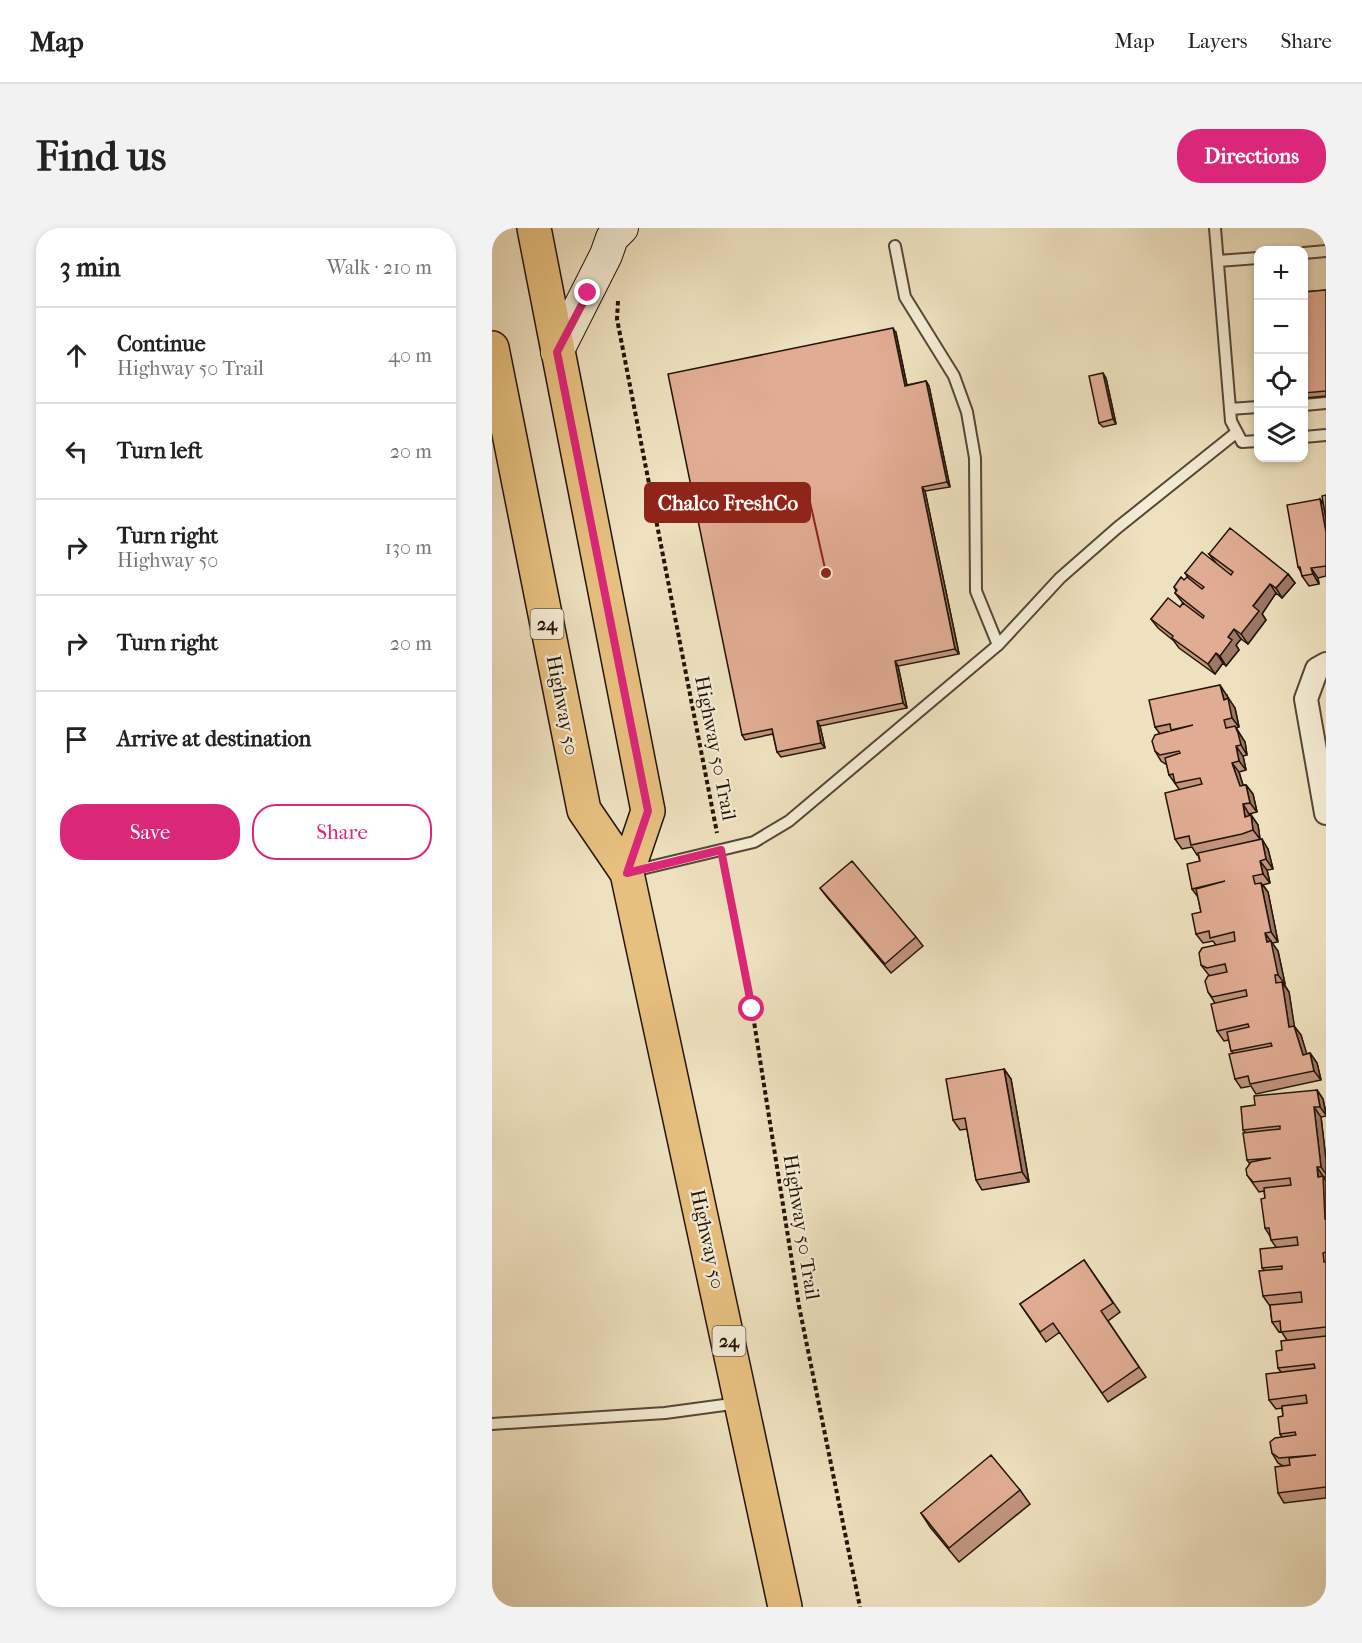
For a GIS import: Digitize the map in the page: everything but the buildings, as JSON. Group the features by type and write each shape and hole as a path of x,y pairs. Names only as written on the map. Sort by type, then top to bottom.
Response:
{"main road":[{"path":"534,228 648,811 627,873"},
{"path":"557,352 602,264 612,238 622,228"},
{"name":"Highway 50","path":"493,357 584,810 627,873 785,1607"}],"street":[{"path":"1326,664 1317,669 1306,699 1326,813"}],"lane":[{"path":"1215,228 1231,421 1242,442 1254,441"},
{"path":"895,246 905,297 954,375 967,412 975,459 976,591 998,645"},
{"path":"1308,253 1326,251"},
{"path":"1218,261 1254,258"},
{"path":"1308,405 1326,403"},
{"path":"1230,409 1254,407"},
{"path":"627,873 754,842 789,821 998,645 1060,578 1237,432"},
{"path":"1308,437 1326,435"},
{"path":"492,1424 665,1413 742,1402"}],"path":[{"name":"Highway 50 Trail","path":"619,290 616,319 752,1009 799,1306 860,1607"}],"place":[{"name":"Chalco FreshCo","path":"826,573"}],"route":[{"path":"588,293 557,352 648,811 627,873 721,850 752,1009"}]}
